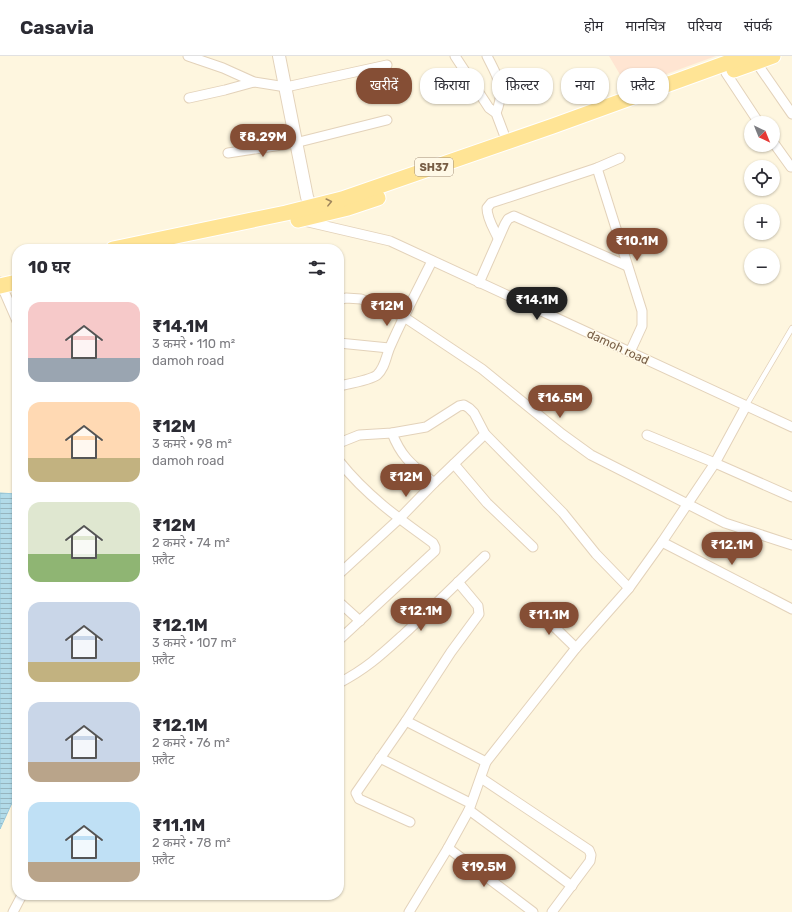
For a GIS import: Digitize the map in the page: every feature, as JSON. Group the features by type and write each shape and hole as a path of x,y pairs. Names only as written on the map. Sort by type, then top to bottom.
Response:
{"main road":[{"name":"SH37","path":"183,244 300,220 312,212 342,199 751,59 773,56"},
{"name":"SH37","path":"137,244 286,213 312,212 354,206 726,73 751,59"},
{"path":"1,282 12,276"},
{"path":"1,282 12,282"}],"street":[{"path":"188,56 223,68 254,82 286,88 387,65"},
{"path":"279,56 295,143 312,212"},
{"path":"455,56 489,108 496,113 507,142"},
{"path":"487,56 501,87 501,96 496,113"},
{"path":"751,59 792,114"},
{"path":"726,73 754,116"},
{"path":"189,98 254,82"},
{"path":"228,153 295,143 387,120"},
{"path":"780,152 791,167"},
{"path":"498,238 487,212 487,208 491,203 596,168 620,158"},
{"path":"596,168 642,311 643,318 641,330 630,352"},
{"name":"damoh road","path":"286,213 300,220 390,241 792,427"},
{"path":"479,283 498,238 508,219 514,216 627,266"},
{"path":"344,385 370,379 382,368 389,348 432,261"},
{"path":"1,282 12,309"},
{"path":"344,299 361,299 404,317 482,369 562,434 591,455 687,505 726,523 792,545"},
{"path":"344,344 389,348"},
{"path":"344,441 359,435 392,433 426,427 459,406 464,405 470,408 485,434 564,513 596,554 629,588"},
{"path":"409,912 448,848 470,807 486,762 576,648 629,588 662,542 715,462 746,406"},
{"path":"392,433 397,446 405,458 434,483"},
{"path":"344,569 399,519 485,434"},
{"path":"647,435 715,462 792,497"},
{"path":"454,464 487,503 533,547"},
{"path":"344,467 366,492 399,519 433,543 435,547 435,551 360,621 344,634"},
{"path":"662,542 792,609"},
{"path":"344,680 371,664 485,556"},
{"path":"410,822 360,799 356,793 357,789 406,721 450,652 479,614 478,606 458,582"},
{"path":"344,607 360,621"},
{"path":"537,610 576,648"},
{"path":"406,721 486,762"},
{"path":"380,758 470,807 572,886"},
{"path":"481,778 589,850 591,855 590,861 552,912"},
{"path":"448,848 533,912"},
{"path":"13,912 19,900"}],"lane":[{"path":"746,406 792,328"}],"shaded area":[{"path":"609,56 716,56 669,73 669,68 617,68 617,69"}],"water":[{"path":"0,493 12,494 12,803 0,829"}]}
